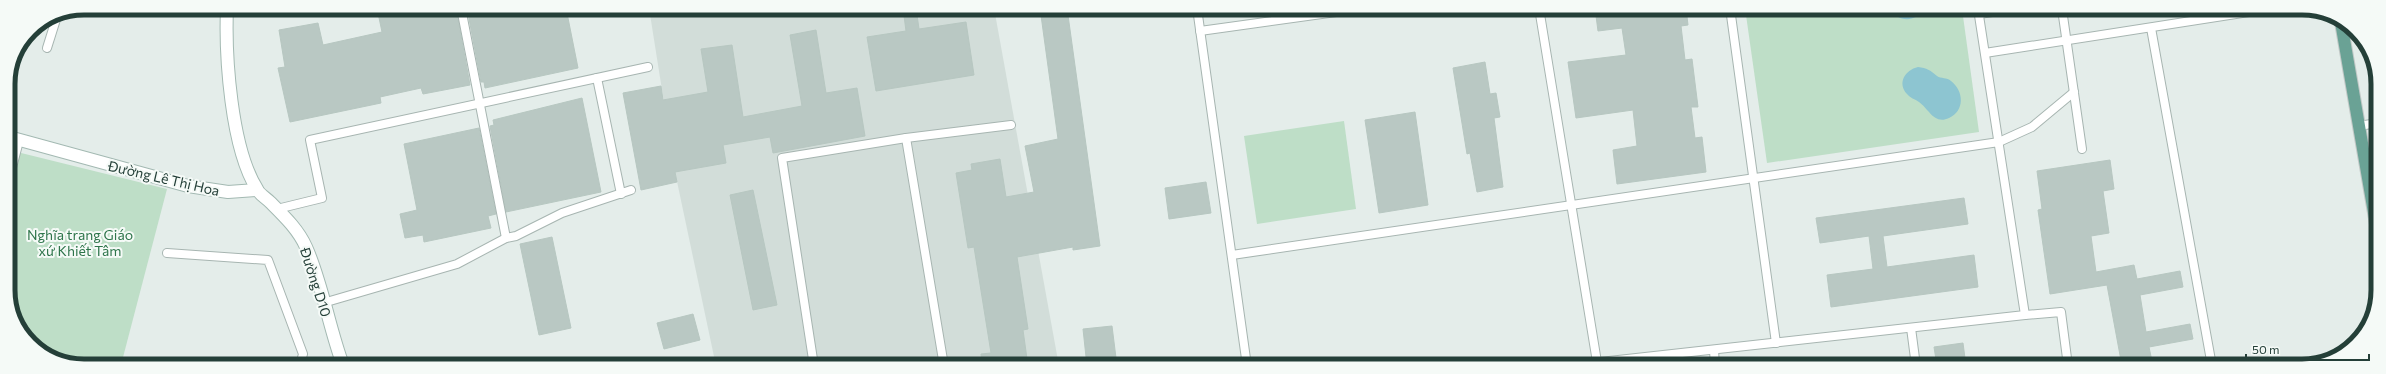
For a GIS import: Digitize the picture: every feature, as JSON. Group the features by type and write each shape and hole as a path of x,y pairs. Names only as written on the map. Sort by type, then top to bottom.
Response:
{"main road":[{"path":"2342,28 2371,195"}],"street":[{"path":"227,15 226,43 234,116 246,163 257,190"},
{"name":"Đường Lê Thị Hoa","path":"15,139 188,186 228,192 257,190"},
{"name":"Đường D10","path":"257,190 277,209 305,245 341,359"}],"lane":[{"path":"462,15 506,238"},
{"path":"1198,15 1246,359"},
{"path":"1200,31 1315,15"},
{"path":"1540,15 1597,359"},
{"path":"1731,15 1776,343"},
{"path":"1980,15 2025,315"},
{"path":"2063,15 2082,149"},
{"path":"1985,53 2231,15"},
{"path":"47,48 56,21"},
{"path":"2151,28 2211,359"},
{"path":"277,209 322,198 310,140 648,67"},
{"path":"597,78 621,194"},
{"path":"1232,255 1998,142 2032,126 2074,92"},
{"path":"2359,126 2371,124"},
{"path":"813,359 782,158 906,138 1011,125"},
{"path":"906,138 943,359"},
{"path":"323,303 457,264 506,238 516,236 589,203 631,190"},
{"path":"167,253 268,260 303,354 302,359"},
{"path":"1626,359 2061,312 2067,359"},
{"path":"1911,328 1915,359"},
{"path":"1714,350 1715,359"}],"shaded area":[{"path":"650,15 995,15 1058,359 715,359 675,172"}],"green space":[{"path":"1746,15 1963,15 1979,132 1767,163"},
{"path":"1344,121 1356,209 1257,224 1244,136"},
{"name":"Nghĩa trang Giáo xứ Khiết Tâm","path":"15,151 167,189 123,359 75,358 53,352 42,345 35,339 22,321 16,304"}],"water":[{"path":"1896,15 1919,15 1911,19"},
{"path":"1918,67 1926,69 1939,77 1946,78 1955,85 1961,101 1958,111 1954,115 1944,120 1936,118 1923,105 1910,97 1904,90 1903,81 1906,74"}],"building":[{"path":"378,15 457,15 470,85 423,94 421,88 380,97 381,103 290,122 278,68 285,67 279,30 318,23 323,45 382,32"},
{"path":"468,15 567,15 578,68 485,88 484,82 481,82"},
{"path":"904,15 917,15 919,29 966,22 974,75 876,91 867,37 906,31"},
{"path":"1041,15 1068,15 1100,246 1073,250 1073,247 1017,257 1028,329 1023,330 1027,359 981,359 981,354 991,353 974,247 968,248 956,173 972,170 971,164 1000,159 1006,197 1034,192 1025,146 1058,139"},
{"path":"1596,15 1687,15 1688,25 1681,26 1685,60 1692,59 1698,107 1691,107 1695,138 1702,137 1706,172 1617,184 1613,150 1637,146 1633,110 1576,118 1568,62 1626,55 1622,28 1598,31"},
{"path":"816,30 826,93 857,88 865,136 773,153 770,137 723,145 726,163 675,172 677,182 641,190 623,93 661,86 663,100 708,92 701,49 732,45 743,117 802,106 790,35"},
{"path":"1485,62 1490,94 1496,93 1500,117 1494,118 1503,187 1477,192 1470,153 1467,154 1453,68"},
{"path":"582,98 601,192 506,212 490,126 494,125 493,120"},
{"path":"1415,112 1428,205 1379,213 1365,120"},
{"path":"479,128 496,214 488,216 491,228 424,242 423,235 405,238 400,214 417,210 404,144"},
{"path":"2110,160 2114,189 2103,191 2109,233 2091,236 2096,272 2134,265 2137,279 2180,271 2183,287 2140,295 2146,332 2190,324 2193,339 2149,347 2152,359 2121,359 2107,285 2050,294 2038,210 2042,209 2037,171"},
{"path":"1206,182 1211,213 1169,219 1165,188"},
{"path":"753,190 777,305 753,310 730,195"},
{"path":"1964,198 1968,224 1883,236 1887,267 1974,255 1978,287 1831,307 1827,275 1873,269 1869,236 1820,243 1816,218"},
{"path":"552,237 571,328 539,335 520,244"},
{"path":"693,314 700,340 664,349 657,323"},
{"path":"1112,326 1116,359 1086,359 1083,329"},
{"path":"1963,343 1965,359 1936,359 1934,347"}]}
